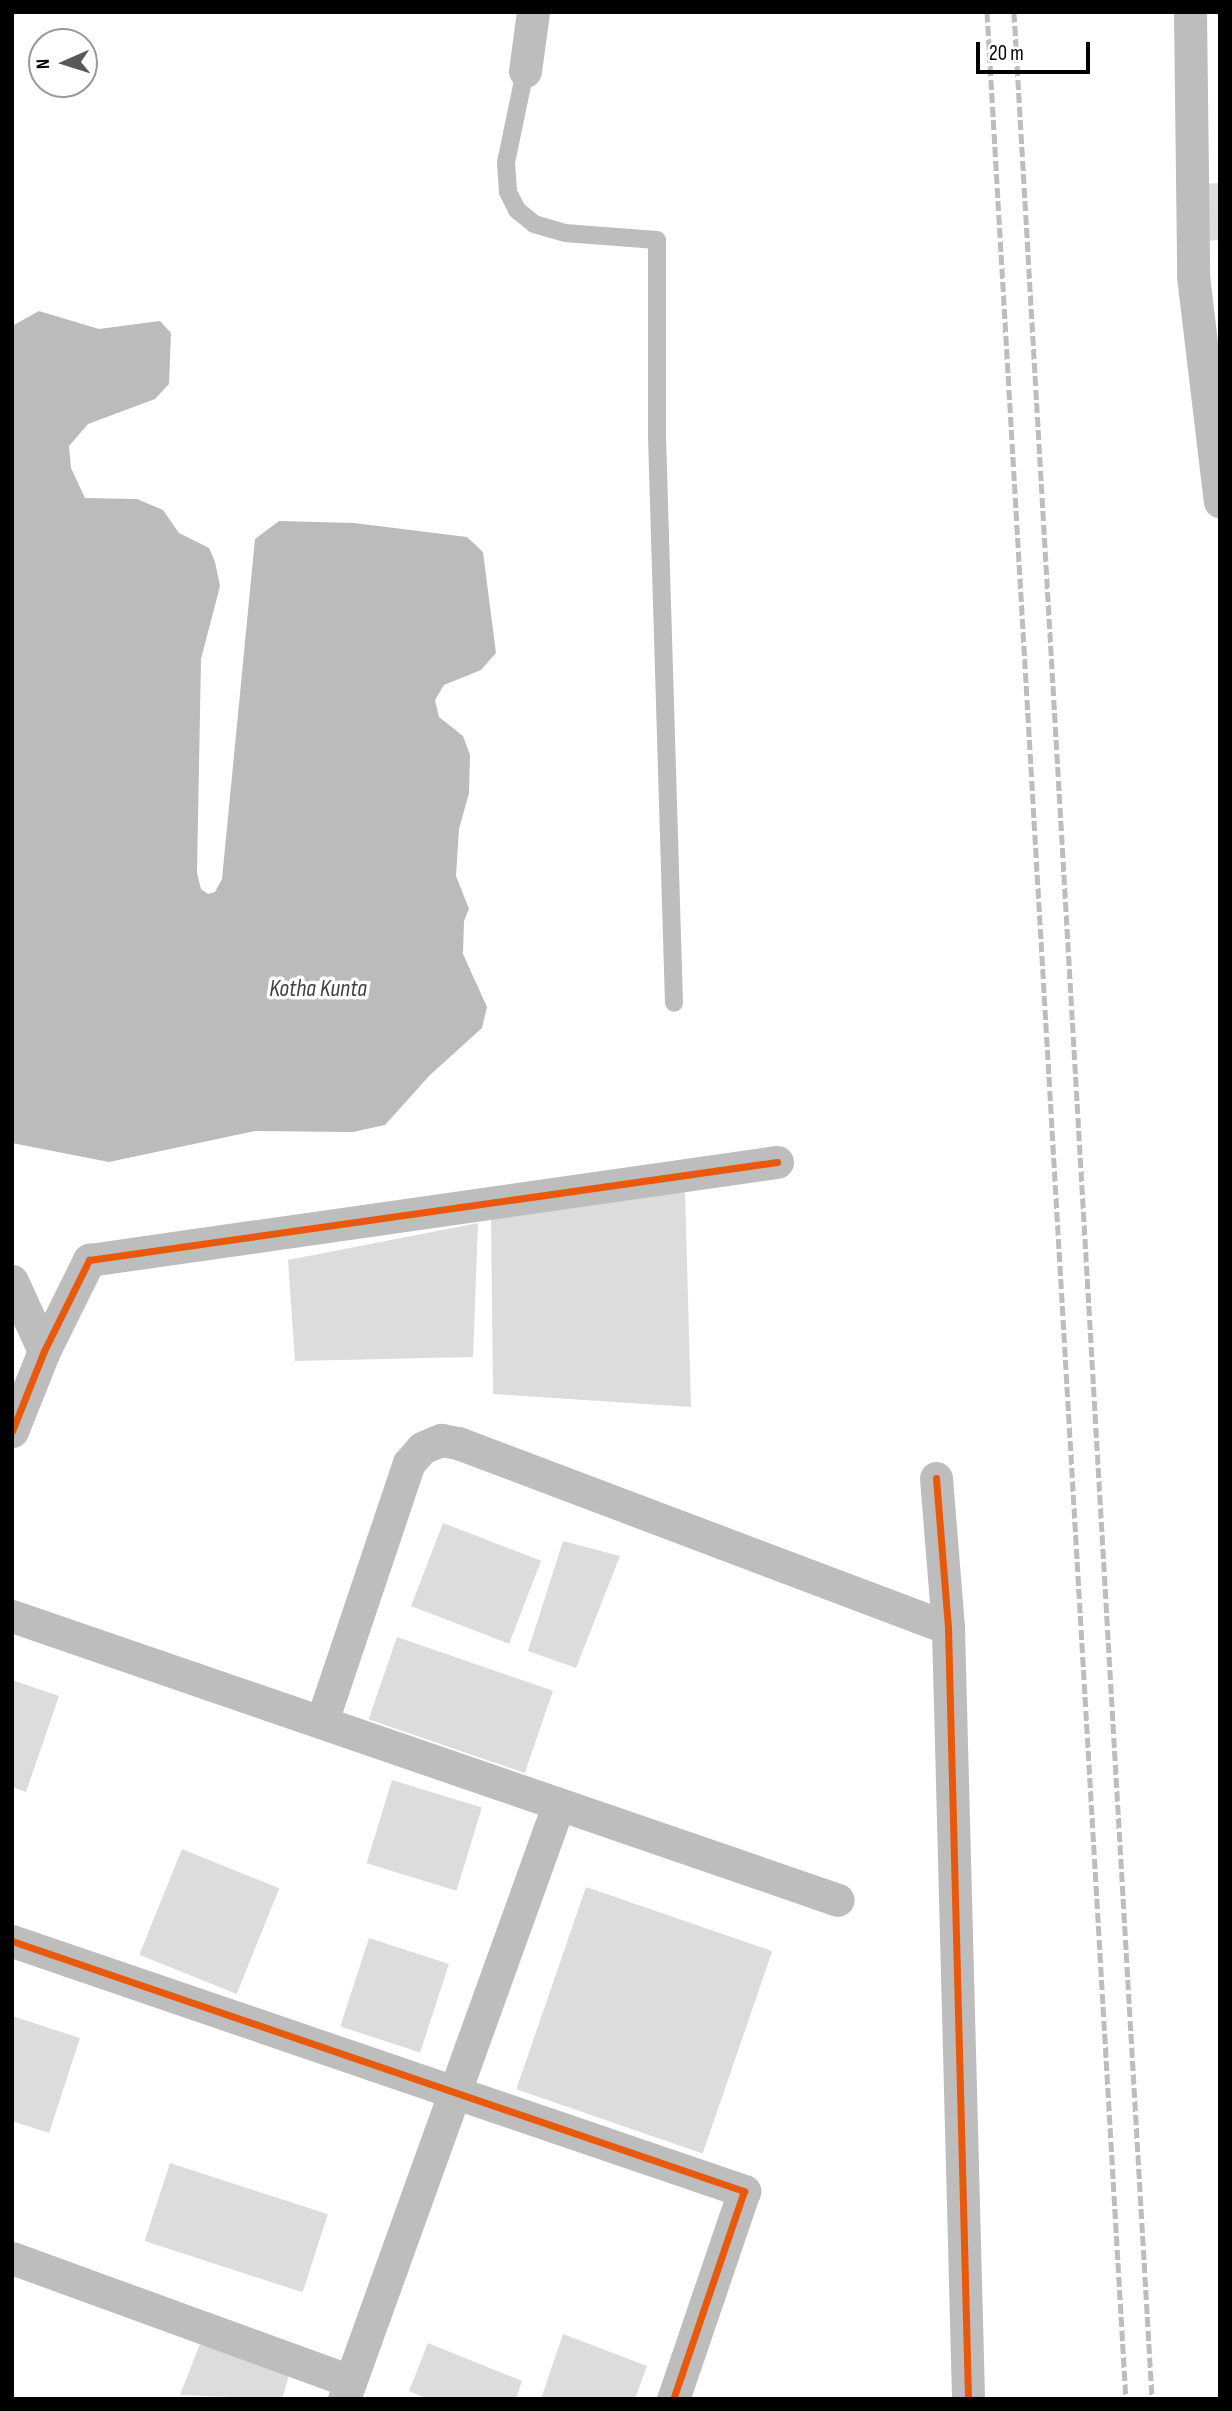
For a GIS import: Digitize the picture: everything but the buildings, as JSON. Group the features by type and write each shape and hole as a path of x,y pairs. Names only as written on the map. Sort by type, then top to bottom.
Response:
{"street":[{"path":"525,71 533,12"},
{"path":"1190,12 1207,128 1206,272 1220,501"},
{"path":"12,1431 44,1351 89,1260 777,1162"},
{"path":"12,1281 44,1351"},
{"path":"322,1721 409,1462 422,1448 440,1440 458,1443 948,1628"},
{"path":"936,1478 948,1628 968,2399"},
{"path":"12,1616 322,1721 558,1806 838,1900"},
{"path":"12,2258 347,2390 558,1806"},
{"path":"12,1941 744,2191 673,2399"}],"lane":[{"path":"525,71 506,163 508,192 517,210 534,224 565,233 657,240 657,437 674,1003"}],"water":[{"name":"Kotha Kunta","path":"39,311 99,329 160,321 171,333 169,384 155,399 88,424 69,446 71,468 85,498 137,499 163,510 179,533 209,548 215,562 220,586 201,659 197,873 201,889 208,894 215,892 222,879 255,539 279,521 354,523 467,537 483,552 496,653 481,670 444,685 435,700 439,717 463,736 470,755 469,793 459,829 456,876 469,909 464,921 463,954 487,1007 482,1028 430,1075 385,1125 353,1132 255,1131 109,1162 12,1143 12,326"}],"railway":[{"path":"987,12 1126,2399"},
{"path":"1014,12 1152,2399"}],"cycle path":[{"path":"12,1431 44,1351 89,1260 777,1162"},
{"path":"936,1478 948,1628 968,2399"},
{"path":"12,1941 744,2191 673,2399"}]}
